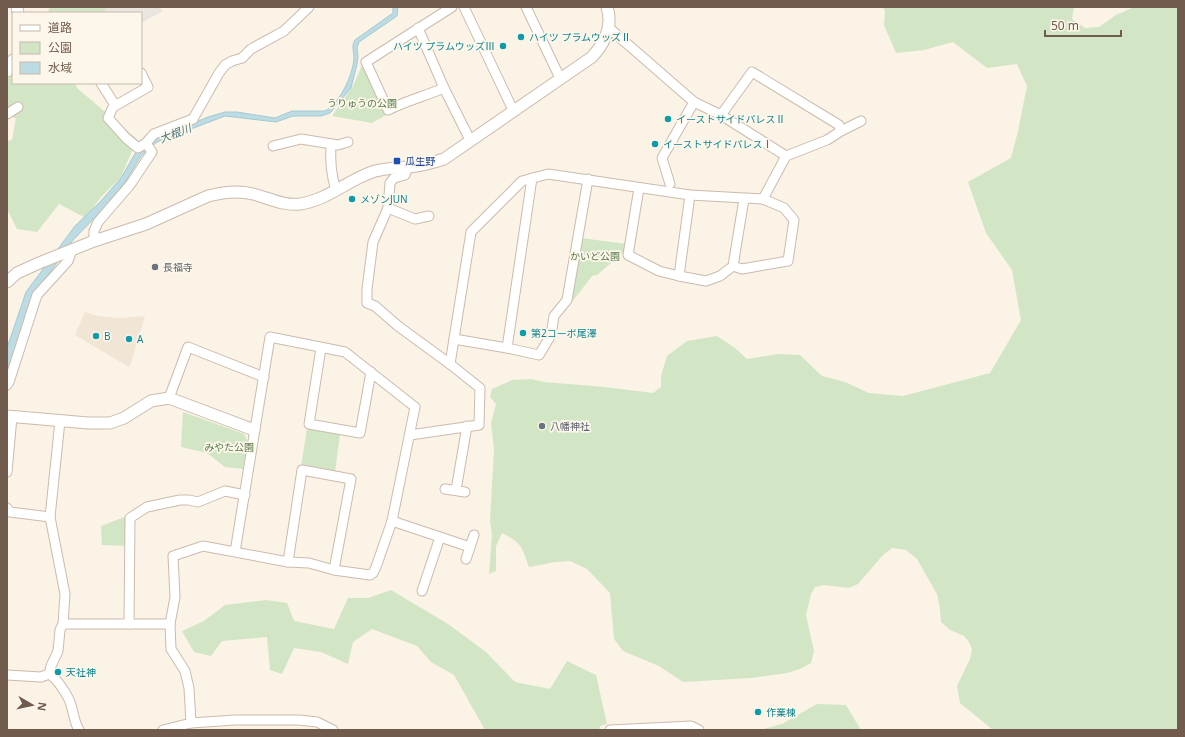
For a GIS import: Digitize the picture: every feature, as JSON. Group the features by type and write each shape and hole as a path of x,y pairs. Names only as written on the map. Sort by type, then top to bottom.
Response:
{"street":[{"path":"148,147 154,134 193,119 225,65 242,58 251,49 284,31 309,7"},
{"path":"444,88 388,110 366,62 452,7"},
{"path":"464,7 513,110"},
{"path":"526,7 560,78"},
{"path":"7,282 17,273 70,250 146,224 218,193 242,192 286,204 299,204 314,201 375,171 425,165 444,159 592,57 604,40 609,28 609,14 607,7"},
{"path":"418,28 444,88 470,140"},
{"path":"609,28 694,102 721,115 786,156"},
{"path":"7,71 12,62"},
{"path":"721,115 752,72 839,125 841,131"},
{"path":"144,74 148,87 115,105 108,118 126,138 138,148 148,147"},
{"path":"102,84 115,105"},
{"path":"670,184 662,158 694,102"},
{"path":"7,114 18,107"},
{"path":"763,199 786,156 827,140 841,131 862,121"},
{"path":"273,146 301,139 338,145 348,142"},
{"path":"331,144 330,157 332,178 336,190"},
{"path":"94,241 94,231 98,222 130,185 152,152 148,147"},
{"path":"408,167 405,175 391,180 388,208 373,242 366,289 367,303 375,306 398,326 480,388 479,425 410,435"},
{"path":"450,364 471,232 522,181 548,174 690,195 763,199 784,208 794,220 788,261 742,269 733,266"},
{"path":"507,348 532,178"},
{"path":"454,339 539,355 551,335 554,316 567,300 588,179"},
{"path":"639,188 628,255 659,271 706,281 720,276 733,266 744,199"},
{"path":"679,276 690,195"},
{"path":"388,208 415,219 429,216"},
{"path":"7,384 9,382 37,295 68,261 70,250"},
{"path":"191,723 189,688 185,671 171,649 170,624 175,597 174,556 203,546 288,562 309,563 334,570 370,575 373,573 392,521 415,407 345,352 270,337 235,552"},
{"path":"169,398 188,347 264,377"},
{"path":"321,348 309,424 360,433 371,372"},
{"path":"7,472 10,417 88,423 110,423 124,418 151,401 169,398 254,430"},
{"path":"7,675 41,678 49,674 58,651 60,630 63,624 65,594 50,517 53,500 60,421"},
{"path":"445,489 460,491 467,426"},
{"path":"288,562 302,470 351,479 334,570"},
{"path":"129,624 130,518 147,508 160,504 184,500 198,502 225,491 245,495"},
{"path":"7,508 10,512 50,517"},
{"path":"392,521 470,547"},
{"path":"466,560 474,535"},
{"path":"422,591 440,537"},
{"path":"63,624 170,624"},
{"path":"49,674 54,677 71,704 74,722 79,730"},
{"path":"163,730 191,723 235,720 299,720 317,722 333,730"},
{"path":"610,730 691,726 699,730"}],"shaded area":[{"path":"106,7 159,7 163,11 142,22 142,12 104,12"},
{"path":"85,312 97,316 120,318 145,316 129,367 75,335"}],"green space":[{"path":"106,7 104,12 48,12 49,8"},
{"path":"883,7 1074,7 1072,19 1085,28 1099,27 1116,15 1134,7 1178,7 1178,730 993,730 960,703 957,686 970,659 972,649 964,636 950,630 941,622 937,594 917,559 906,550 892,548 883,555 858,584 849,588 824,585 815,587 811,594 806,615 814,651 811,663 800,669 787,673 751,678 683,682 659,666 623,651 614,639 610,593 587,569 570,561 529,567 520,546 514,540 502,533 496,546 496,571 489,574 492,534 490,521 494,449 491,423 496,404 490,397 492,389 512,380 531,379 544,382 653,393 661,387 661,376 667,356 687,341 717,336 735,348 747,359 779,354 800,355 822,376 845,382 869,393 903,396 990,373 1021,320 1012,270 986,233 968,182 1011,158 1027,86 1017,64 987,68 953,42 924,50 896,53 884,25 885,11"},
{"name":"うりゅうの公園","path":"363,63 386,115 372,123 332,116 353,86"},
{"path":"12,70 12,84 75,84 77,88 137,139 121,177 100,198 86,218 59,204 37,232 17,229 7,209 7,141 12,140 16,118 14,118 7,111 7,77"},
{"name":"かいど公園","path":"581,238 627,244 626,250 597,275 592,276 572,302"},
{"name":"みやた公園","path":"183,412 244,434 248,442 243,469 225,467 207,453 181,447"},
{"path":"307,428 340,434 335,472 301,467"},
{"path":"127,516 126,546 102,545 101,526"},
{"path":"391,590 448,624 486,652 515,682 550,689 567,661 596,675 607,724 600,726 599,730 485,730 454,675 431,662 417,646 372,629 353,642 348,664 321,652 294,648 282,674 270,670 267,637 222,641 211,656 194,652 182,631 204,621 225,605 266,600 287,603 294,621 334,629 348,598 368,598"},
{"path":"817,704 846,705 861,730 760,730 782,724"}],"water":[{"name":"大根川","path":"393,7 398,7 397,16 359,42 357,48 357,64 351,88 330,113 321,116 293,116 276,122 225,116 157,142 141,156 125,182 106,206 73,240 34,295 7,376 7,348 26,292 75,226 100,202 121,178 136,152 155,139 208,117 225,112 237,112 275,118 292,111 327,110 337,100 349,79 353,65 353,47 355,40 393,13"}],"place":[{"name":"ハイツ プラムウッズⅡ","path":"521,37"},
{"name":"ハイツ プラムウッズⅢ","path":"503,46"},
{"name":"イーストサイドパレスⅡ","path":"668,119"},
{"name":"イーストサイドパレスⅠ","path":"655,144"},
{"name":"瓜生野","path":"397,161"},
{"name":"メゾンJUN","path":"352,199"},
{"name":"長福寺","path":"155,267"},
{"name":"第2コーポ尾澤","path":"523,333"},
{"name":"B","path":"96,336"},
{"name":"A","path":"129,339"},
{"name":"八幡神社","path":"542,426"},
{"name":"天社神","path":"58,672"},
{"name":"作業棟","path":"758,712"}]}
